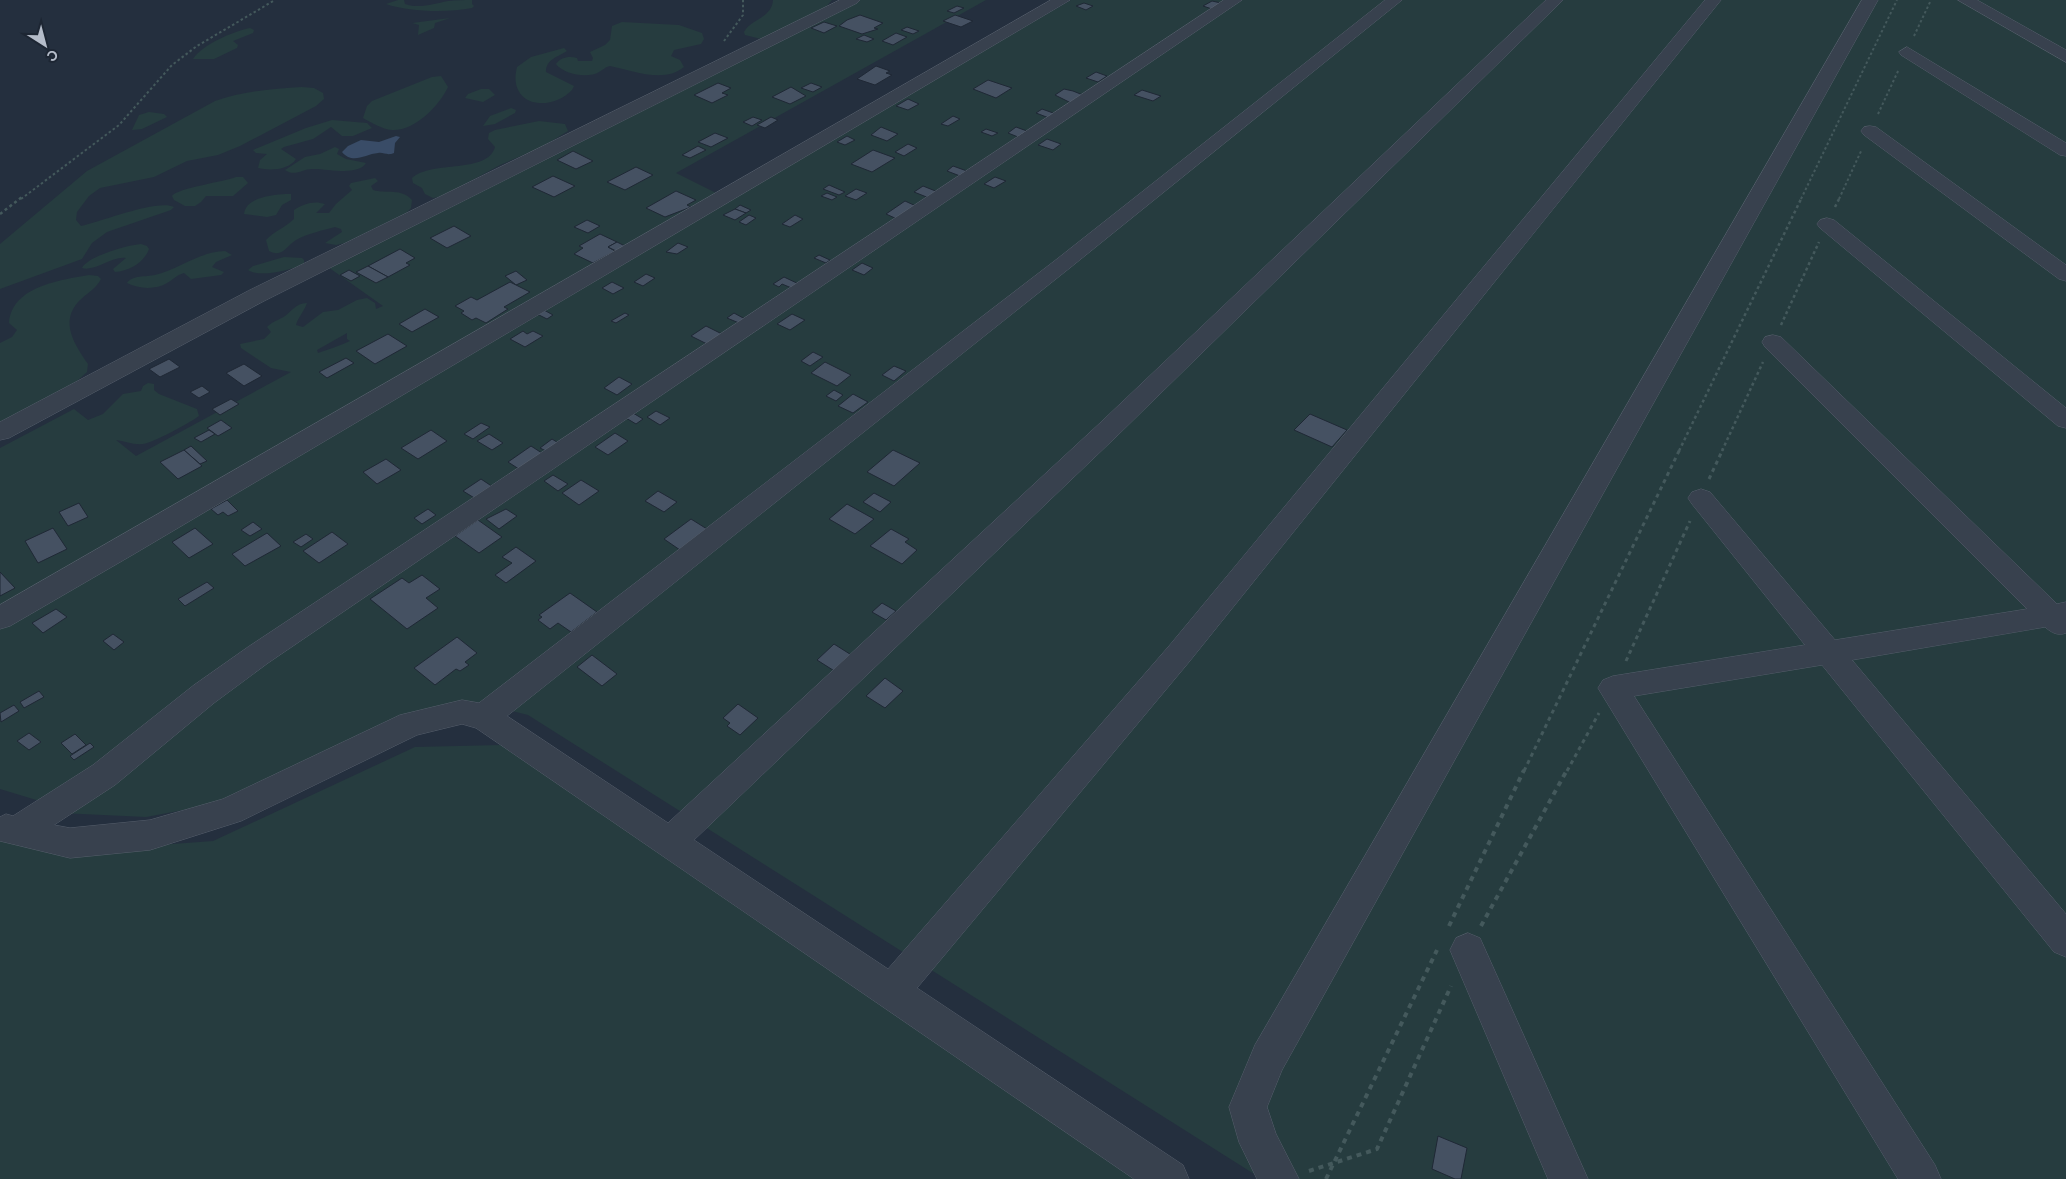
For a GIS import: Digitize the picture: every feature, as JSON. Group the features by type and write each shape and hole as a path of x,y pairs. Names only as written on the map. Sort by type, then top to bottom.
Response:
{"street":[{"path":"0,432 256,296 852,0"},
{"path":"0,618 1062,0"},
{"path":"8,829 104,775 204,694 258,655 1234,0"},
{"path":"484,717 1064,263 1394,0"},
{"path":"669,843 1109,429 1555,0"},
{"path":"891,992 1179,654 1713,0"},
{"path":"1279,1179 1260,1142 1248,1107 1268,1058 1870,0"},
{"path":"1966,0 2066,57"},
{"path":"1907,52 2066,151"},
{"path":"1870,131 2066,275"},
{"path":"1827,224 2066,420"},
{"path":"1773,342 2061,619"},
{"path":"1701,498 2066,940"},
{"path":"1921,1179 1613,688 1827,651 2061,619"},
{"path":"8,829 70,843 150,835 230,811 411,724 462,712 484,717 1169,1179"},
{"path":"1452,941 1568,1179"}],"path":[{"path":"0,214 119,125 172,64 197,46 275,0"},
{"path":"1326,1179 1452,941 1897,0"},
{"path":"1279,1179 1333,1165 1377,1149 1452,941 1613,688 1930,0"}],"green space":[{"path":"404,0 405,4 426,6 451,1 472,0 474,6 462,10 428,11 406,9 386,4"},
{"path":"773,0 832,0 824,9 761,39 745,35 744,32 751,24 769,11"},
{"path":"860,0 986,0 676,173 720,195 0,610 0,448 74,409 88,420 103,414 123,394 141,391 143,386 148,383 154,384 154,390 159,394 197,409 199,416 172,432 148,443 136,444 116,440 136,456 291,372 271,368 241,348 240,344 264,339 271,332 267,327 297,306 303,304 307,303 296,325 303,327 323,312 338,310 357,300 367,298 375,303 376,309 383,306 328,267","holes":["347,333 347,339 350,341 318,353 317,350"]},
{"path":"1071,0 2066,0 2066,1179 1262,1179 528,715 477,702 410,716 232,801 146,817 39,812 43,802 0,789 0,625"},
{"path":"450,18 435,23 434,28 418,35 419,25 412,23"},
{"path":"622,22 679,25 702,33 704,39 701,44 674,50 671,56 680,60 684,67 667,75 637,73 610,66 594,74 582,75 570,73 559,68 556,64 563,58 568,57 577,58 578,61 592,61 593,58 590,52 605,45 610,40 612,26"},
{"path":"250,28 254,30 253,33 233,41 238,45 237,48 214,59 193,59 204,48 218,39"},
{"path":"564,48 567,51 550,61 546,72 574,86 572,90 553,102 532,102 524,97 518,90 516,80 517,67 531,57"},
{"path":"441,76 448,87 439,102 417,122 401,129 392,130 377,126 363,118 367,106 372,101 432,77"},
{"path":"302,87 314,88 323,93 324,99 316,106 240,146 218,155 187,161 154,177 100,188 89,196 77,212 76,220 81,226 142,208 166,205 174,207 171,210 107,232 92,243 82,259 0,289 0,244 87,171 215,101 247,93"},
{"path":"481,89 489,89 495,95 483,102 465,98 468,94"},
{"path":"511,108 516,110 515,113 495,124 483,126 490,116"},
{"path":"149,112 164,114 167,117 142,129 132,130 139,115"},
{"path":"332,120 367,123 372,128 353,136 342,136 331,127 313,139 281,149 296,159 293,163 273,169 258,168 260,160 267,154 256,153 253,150 306,128"},
{"path":"539,121 565,124 568,131 542,147 500,165 443,196 433,198 425,194 422,188 413,183 412,178 432,169 482,161 490,155 495,147 488,139 489,133 495,130"},
{"path":"335,147 339,149 337,154 346,159 366,163 356,170 349,171 308,169 292,173 285,170 305,157 320,154"},
{"path":"243,177 248,183 233,196 206,196 195,206 185,206 174,200 172,196 183,190"},
{"path":"375,178 378,181 371,186 373,190 404,194 412,200 411,208 406,213 345,243 336,245 325,243 342,232 341,229 335,227 300,238 281,252 274,253 269,251 266,240 294,219 294,210 305,204 317,202 325,204 316,213 329,213 352,190 349,186 351,183"},
{"path":"291,194 291,200 282,205 276,215 267,217 244,214 246,208 254,200 267,196"},
{"path":"141,244 149,249 147,254 131,268 115,272 113,269 126,258 120,258 92,268 82,268 100,255 127,246"},
{"path":"225,251 232,255 216,262 212,267 224,272 221,275 191,279 184,273 163,285 152,288 127,283 136,277 155,275 206,254"},
{"path":"284,257 302,258 304,264 284,271 268,273 248,270 253,266"},
{"path":"89,275 98,276 101,279 97,286 79,301 70,317 71,333 78,349 88,364 87,372 77,381 0,424 0,343 12,337 17,330 9,323 12,311 28,293 40,287 65,279"},
{"path":"501,745 1150,1179 0,1179 0,837 51,853 213,841 415,747"}],"water":[{"path":"396,136 400,137 395,143 394,153 392,154 378,153 359,158 350,158 342,152 348,146 361,140 379,142"}],"building":[{"path":"1212,1 1221,3 1212,9 1203,6"},
{"path":"1084,3 1093,6 1086,10 1076,6"},
{"path":"957,6 964,8 954,13 947,11"},
{"path":"860,15 883,23 874,28 878,29 862,34 839,26 847,20"},
{"path":"955,15 973,21 961,27 943,21"},
{"path":"824,22 837,26 824,33 811,28"},
{"path":"907,27 919,31 913,34 901,30"},
{"path":"896,33 907,37 893,45 882,41"},
{"path":"864,35 874,39 867,42 856,39"},
{"path":"876,66 890,71 886,73 892,75 875,85 857,79"},
{"path":"1096,72 1107,76 1098,82 1086,78"},
{"path":"988,80 1012,88 996,98 973,89"},
{"path":"718,83 731,88 722,93 728,95 712,103 694,95"},
{"path":"811,83 822,87 813,92 801,88"},
{"path":"791,87 806,96 790,104 772,97"},
{"path":"1064,89 1083,95 1071,103 1055,95"},
{"path":"1142,90 1161,96 1153,101 1134,95"},
{"path":"908,99 919,104 908,110 896,106"},
{"path":"1042,109 1056,114 1049,118 1036,113"},
{"path":"953,116 960,119 948,126 941,124"},
{"path":"753,117 762,120 752,126 743,122"},
{"path":"771,117 778,120 765,128 757,125"},
{"path":"881,127 898,134 887,141 871,135"},
{"path":"1016,127 1027,131 1018,137 1008,133"},
{"path":"986,129 998,133 992,136 981,132"},
{"path":"715,133 728,138 711,147 698,142"},
{"path":"847,136 855,140 845,145 837,142"},
{"path":"1047,139 1061,144 1053,150 1038,145"},
{"path":"908,144 917,148 904,156 895,152"},
{"path":"698,146 706,150 690,158 682,155"},
{"path":"873,150 895,158 872,172 851,164"},
{"path":"573,151 593,161 576,169 557,160"},
{"path":"953,166 967,171 960,176 947,171"},
{"path":"636,167 653,175 625,190 607,182"},
{"path":"553,176 575,186 554,197 532,187"},
{"path":"995,177 1006,181 994,188 984,184"},
{"path":"829,185 845,192 839,195 823,189"},
{"path":"923,186 938,192 929,198 914,192"},
{"path":"856,189 867,193 856,200 845,196"},
{"path":"676,191 696,200 687,205 691,207 665,217 646,208"},
{"path":"827,193 837,197 832,200 821,196"},
{"path":"905,201 916,206 897,219 886,214"},
{"path":"740,205 751,210 746,213 735,209"},
{"path":"735,209 746,213 735,220 723,215"},
{"path":"749,215 756,218 746,225 739,222"},
{"path":"795,215 803,219 790,227 782,224"},
{"path":"587,220 600,226 588,233 574,227"},
{"path":"454,226 471,236 447,248 430,238"},
{"path":"600,234 617,242 608,247 615,251 593,263 574,254 583,248 579,246"},
{"path":"617,242 627,247 618,252 608,247"},
{"path":"678,243 688,247 677,254 666,252"},
{"path":"400,249 415,258 406,263 410,265 388,277 368,266"},
{"path":"819,255 830,260 826,263 814,258"},
{"path":"862,263 873,268 864,275 852,270"},
{"path":"368,266 388,277 376,283 356,272"},
{"path":"349,270 360,276 351,281 340,275"},
{"path":"516,271 527,280 516,285 505,276"},
{"path":"646,274 655,278 643,286 634,282"},
{"path":"784,277 801,285 794,289 782,284 779,287 773,284"},
{"path":"510,282 530,292 504,307 508,309 486,323 476,318 472,320 461,313 464,311 455,306 471,297 477,300"},
{"path":"612,282 624,288 613,294 602,288"},
{"path":"425,309 439,317 412,332 399,324"},
{"path":"544,310 553,315 547,319 537,314"},
{"path":"625,313 629,315 616,323 611,321"},
{"path":"734,313 745,319 739,323 727,318"},
{"path":"792,314 805,320 790,330 777,324"},
{"path":"706,326 726,336 711,346 691,336"},
{"path":"523,331 527,334 533,331 543,336 525,347 510,339"},
{"path":"388,334 407,346 375,364 356,351"},
{"path":"813,352 823,357 810,366 801,361"},
{"path":"346,358 354,363 327,378 319,372"},
{"path":"169,359 180,367 160,377 149,369"},
{"path":"825,362 851,375 837,386 811,373"},
{"path":"244,364 262,376 244,386 226,373"},
{"path":"894,366 906,371 894,381 882,375"},
{"path":"619,377 632,384 617,395 604,388"},
{"path":"202,386 210,392 199,398 190,392"},
{"path":"834,390 843,395 836,401 826,396"},
{"path":"853,394 868,402 853,413 838,406"},
{"path":"231,399 239,404 220,415 212,409"},
{"path":"656,411 670,418 660,425 647,417"},
{"path":"633,413 643,419 636,424 626,418"},
{"path":"1310,414 1347,430 1332,447 1294,430"},
{"path":"221,420 232,428 218,436 207,428"},
{"path":"481,423 490,427 473,439 464,434"},
{"path":"209,430 215,434 201,442 194,438"},
{"path":"431,430 447,441 418,459 401,448"},
{"path":"615,433 628,441 608,455 595,447"},
{"path":"489,434 503,443 492,450 477,441"},
{"path":"552,439 560,444 548,452 540,448"},
{"path":"191,446 207,461 200,464 184,450"},
{"path":"531,446 545,455 522,471 508,462"},
{"path":"184,450 202,466 178,479 160,462"},
{"path":"893,450 920,463 894,486 867,472"},
{"path":"386,459 401,470 377,484 363,472"},
{"path":"553,475 568,484 558,491 544,481"},
{"path":"481,479 493,487 476,499 463,491"},
{"path":"581,480 599,491 579,505 562,493"},
{"path":"658,491 677,502 664,512 645,501"},
{"path":"874,493 891,502 880,512 863,502"},
{"path":"227,500 238,511 228,516 223,512 218,515 211,509"},
{"path":"79,503 88,517 68,526 59,512"},
{"path":"847,504 874,519 855,534 829,519"},
{"path":"428,509 436,515 422,524 414,518"},
{"path":"506,509 517,516 499,529 486,519"},
{"path":"691,519 707,529 680,550 664,539"},
{"path":"478,520 502,537 479,553 455,536"},
{"path":"253,522 262,529 250,536 241,530"},
{"path":"53,528 67,549 38,563 25,541"},
{"path":"195,528 213,544 189,558 172,542"},
{"path":"891,529 909,539 905,542 917,550 902,564 870,546"},
{"path":"332,532 348,544 319,563 303,551"},
{"path":"267,533 281,546 245,566 232,554"},
{"path":"306,534 313,539 301,547 293,542"},
{"path":"516,547 536,561 506,583 495,575 512,563 502,557"},
{"path":"0,572 15,588 0,596"},
{"path":"422,575 440,589 426,598 438,608 407,629 370,599 402,578 409,583"},
{"path":"207,582 214,588 185,606 178,599"},
{"path":"570,593 597,612 571,632 558,623 550,629 538,620 542,617 539,615"},
{"path":"882,603 896,611 886,620 872,612"},
{"path":"56,609 67,617 43,633 32,623"},
{"path":"113,634 124,642 114,650 103,641"},
{"path":"457,637 477,653 465,662 469,665 460,671 456,669 435,685 414,668"},
{"path":"834,644 853,656 836,672 817,660"},
{"path":"592,655 617,674 602,686 577,667"},
{"path":"885,678 903,691 885,708 866,696"},
{"path":"39,691 44,697 24,708 20,702"},
{"path":"738,704 758,718 740,735 727,726 730,723 723,718"},
{"path":"14,705 19,711 1,722 0,713"},
{"path":"29,733 41,742 29,750 17,741"},
{"path":"75,734 86,745 72,754 61,743"},
{"path":"90,743 94,747 74,760 70,756"},
{"path":"1438,1136 1467,1148 1461,1179 1455,1179 1432,1169"}]}
